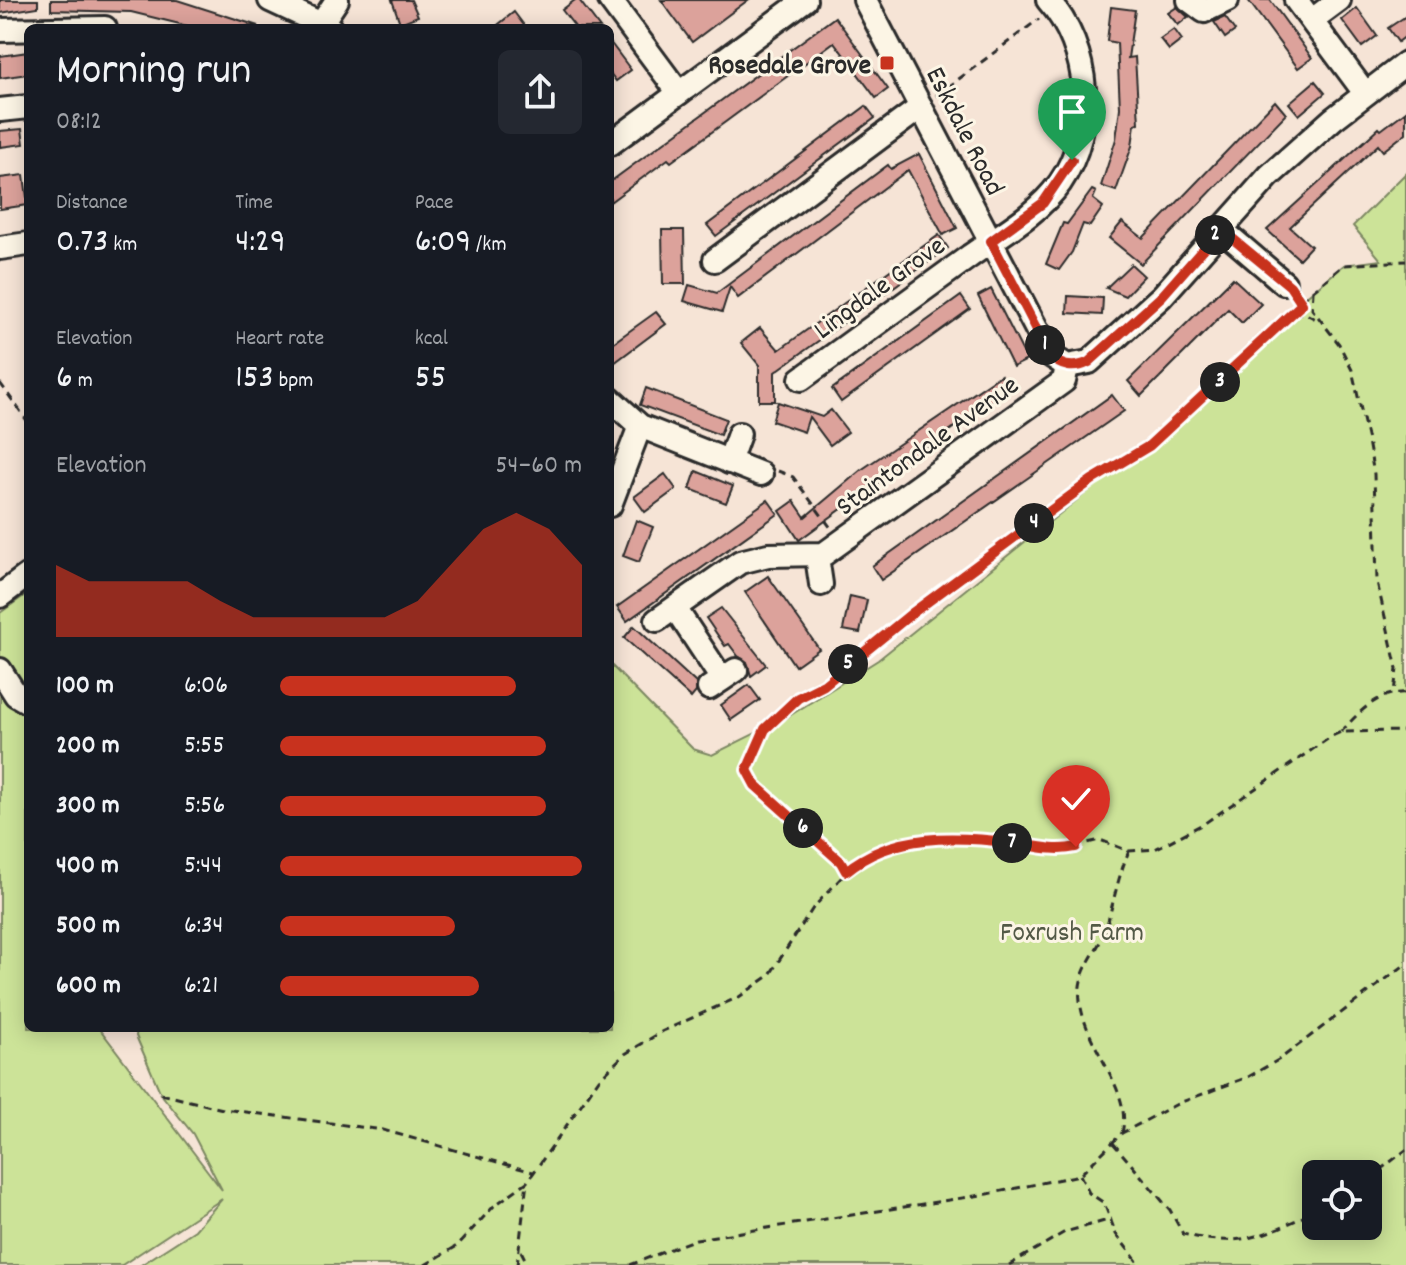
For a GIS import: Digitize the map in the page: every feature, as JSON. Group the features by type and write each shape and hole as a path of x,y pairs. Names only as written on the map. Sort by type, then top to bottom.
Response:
{"street":[{"path":"270,0 321,24"},
{"path":"326,24 337,0"},
{"path":"610,0 679,93"},
{"path":"614,141 805,0"},
{"name":"Eskdale Road","path":"865,0 1050,355 1067,366"},
{"path":"1189,0 1204,11 1227,0"},
{"path":"1296,0 1365,93"},
{"path":"1312,20 1339,0"},
{"name":"Lingdale Grove","path":"801,379 1043,203 1061,182 1080,137 1084,96 1079,55 1056,3"},
{"path":"0,30 24,30"},
{"name":"Staintondale Avenue","path":"817,557 1064,381 1067,366 1089,362 1162,296 1279,167 1365,93 1406,63"},
{"path":"0,110 24,107"},
{"path":"715,260 921,107"},
{"path":"1221,229 1284,283"},
{"path":"0,248 24,245"},
{"path":"614,403 640,426 761,474"},
{"path":"614,494 640,426"},
{"path":"729,462 739,434"},
{"path":"722,679 666,614 740,562 768,555 817,557 821,584"},
{"path":"0,596 24,578"},
{"path":"0,670 16,695 24,700"}],"path":[{"path":"921,107 1056,3"},
{"path":"846,871 841,862 748,776 751,755 765,729 798,698 824,685 901,622 1092,480 1149,446 1291,315 1301,300 1344,265 1406,261"},
{"path":"1284,283 1301,300"},
{"path":"1313,291 1311,305 1318,320 1339,344 1352,370 1368,441 1374,474 1377,582 1397,669 1394,692"},
{"path":"1291,315 1304,313 1318,320"},
{"path":"0,383 24,416"},
{"path":"761,474 764,466 793,477 841,542"},
{"path":"425,1265 457,1246 494,1206 527,1182 599,1079 625,1054 663,1031 739,997 769,976 813,908 846,871 876,853 924,839 1001,841 1061,849 1100,840 1129,851 1155,849 1177,840 1341,732 1373,701 1394,692 1405,694"},
{"path":"1341,732 1406,731"},
{"path":"1122,1133 1126,1109 1085,1029 1079,1000 1082,971 1105,931 1116,881 1129,851"},
{"path":"630,1265 710,1236 974,1197 1080,1175 1122,1133 1179,1103 1248,1077 1280,1059 1406,964"},
{"path":"161,1094 223,1109 383,1130 533,1172"},
{"path":"1113,1143 1170,1210 1183,1234 1212,1241 1253,1240 1302,1217"},
{"path":"1382,1168 1406,1150"},
{"path":"1080,1175 1089,1193 1104,1203 1116,1234 1140,1265"},
{"path":"517,1265 527,1182"},
{"path":"1009,1265 1065,1232 1112,1219"},
{"path":"521,1251 528,1265"}],"green space":[{"name":"Foxrush Farm","path":"1406,173 1406,1265 141,1265 195,1230 222,1199 122,1265 0,1265 0,613 24,596 24,1032 102,1032 222,1190 193,1134 161,1094 136,1032 614,1032 614,668 693,749 712,755 786,718 878,660 1186,412 1298,303 1344,265 1381,260 1353,226"}],"building":[{"path":"0,0 38,0 38,7 0,13"},
{"path":"51,0 177,0 252,24 180,24 131,12 51,10"},
{"path":"392,0 411,0 418,16 400,23"},
{"path":"579,0 597,24 573,24 562,10"},
{"path":"661,0 748,0 692,42"},
{"path":"1248,0 1270,0 1312,58 1298,68"},
{"path":"1111,7 1135,10 1128,58 1135,57 1139,123 1135,124 1132,146 1116,191 1101,186 1116,139 1120,108 1117,43 1107,41"},
{"path":"1177,7 1188,17 1178,25 1168,13"},
{"path":"1357,8 1377,36 1362,47 1342,20"},
{"path":"514,12 523,24 499,24"},
{"path":"1406,16 1406,36 1398,42 1388,28"},
{"path":"835,17 888,89 876,98 834,42 671,162 668,159 614,199 614,179"},
{"path":"1225,17 1235,31 1225,38 1214,22"},
{"path":"1174,29 1182,40 1169,50 1160,39"},
{"path":"614,47 631,70 616,81 614,78"},
{"path":"24,53 24,75 0,78 0,56"},
{"path":"1315,81 1325,93 1299,115 1289,103"},
{"path":"1275,101 1286,114 1141,264 1109,238 1122,222 1143,238"},
{"path":"866,106 875,118 716,236 707,225"},
{"path":"1406,111 1406,133 1383,151 1378,145 1290,227 1311,246 1299,259 1267,230 1379,128 1381,130"},
{"path":"22,129 24,144 0,147 0,131"},
{"path":"919,154 957,228 943,235 908,170 738,298 730,287 722,312 684,301 689,285 717,293 888,165 891,169"},
{"path":"24,175 24,206 0,209 0,178"},
{"path":"1092,190 1096,192 1093,199 1103,207 1090,226 1083,224 1072,252 1059,270 1046,264 1063,223 1067,224"},
{"path":"662,230 684,230 685,284 663,284"},
{"path":"939,235 948,248 775,372 775,401 759,401 759,365 741,343 760,328 779,350"},
{"path":"1131,264 1144,276 1125,296 1106,288"},
{"path":"1233,278 1261,304 1242,323 1228,309 1141,396 1128,381"},
{"path":"991,289 1027,360 1013,367 978,296"},
{"path":"961,296 970,309 841,402 832,389"},
{"path":"1068,296 1103,298 1102,315 1067,313"},
{"path":"656,312 666,324 614,363 614,342"},
{"path":"1001,375 1011,390 982,407 799,540 780,511 794,501 805,517 861,470"},
{"path":"646,388 726,419 720,435 640,405"},
{"path":"1112,395 1124,411 881,580 872,566"},
{"path":"778,402 822,417 831,410 848,432 830,445 809,417 804,432 772,421"},
{"path":"696,471 733,486 726,503 690,489"},
{"path":"665,474 676,489 645,512 634,497"},
{"path":"768,500 778,514 627,621 617,607"},
{"path":"636,520 653,527 639,562 623,556"},
{"path":"768,576 819,649 795,666 745,592"},
{"path":"850,596 867,600 860,633 843,630"},
{"path":"721,608 766,665 751,676 747,662 729,644 725,646 706,618"},
{"path":"634,626 696,683 696,692 691,698 624,638"},
{"path":"749,685 760,700 731,720 721,705"}],"place":[{"name":"Rosedale Grove","path":"887,63"}],"route":[{"path":"1072,160 1061,182 1043,203 991,241 1050,355 1061,364 1075,367 1089,362 1162,296 1221,229 1290,286 1302,304 1149,446 1092,480 911,614 824,685 798,698 765,729 747,770 755,785 841,862 846,871 876,853 924,839 1001,841 1061,849 1076,847"}]}
